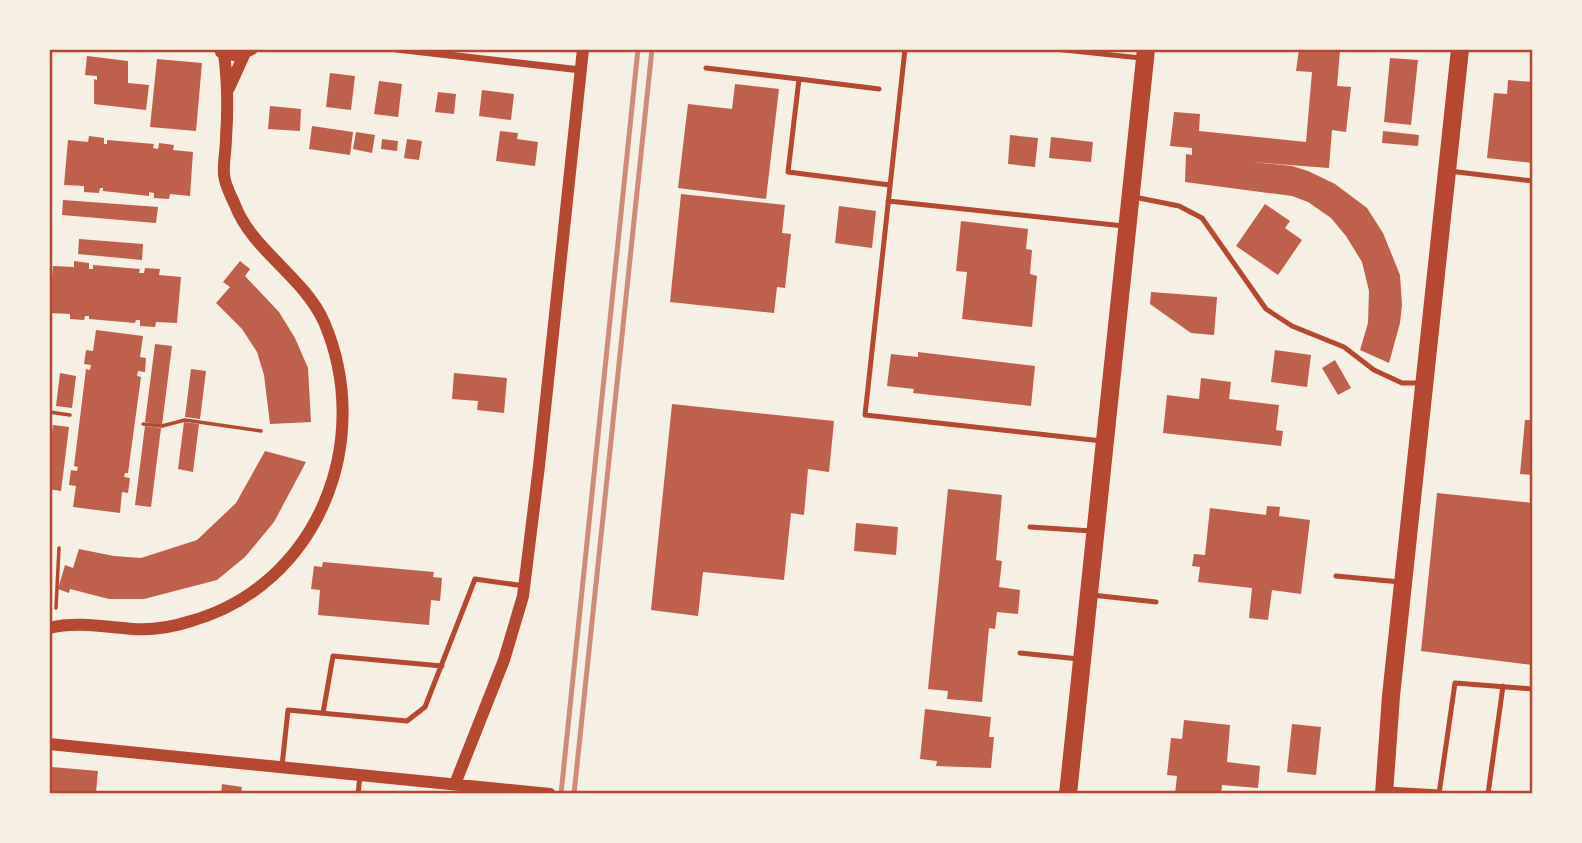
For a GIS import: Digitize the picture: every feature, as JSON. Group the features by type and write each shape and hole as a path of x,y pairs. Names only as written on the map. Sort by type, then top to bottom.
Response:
{"main road":[{"path":"1384,791 1403,583 1460,49"},
{"path":"1068,794 1146,54"}],"street":[{"path":"396,49 581,70"},
{"path":"454,784 514,630 525,586 583,49"},
{"path":"221,51 238,57 248,52"},
{"path":"49,628 105,625 136,629 160,628 192,621 231,604 267,580 287,562 327,501 336,474 341,443 342,407 338,368 324,321 305,292 253,235 236,209 224,177 229,89 221,51"},
{"path":"229,89 248,52"},
{"path":"49,744 550,794"}],"lane":[{"path":"905,49 865,415 1105,441"},
{"path":"1054,49 1146,54"},
{"path":"706,68 879,89"},
{"path":"799,79 788,172 890,185"},
{"path":"1447,171 1533,181"},
{"path":"1131,197 1179,206 1202,218 1266,309 1292,326 1344,347 1374,370 1402,383 1424,383"},
{"path":"888,201 1127,226"},
{"path":"1030,527 1096,531"},
{"path":"1336,576 1403,583"},
{"path":"282,767 288,710 407,721 425,708 475,579 525,586"},
{"path":"1089,595 1156,602"},
{"path":"1020,653 1082,659"},
{"path":"323,713 332,656 442,666"},
{"path":"1384,791 1439,793 1455,683 1533,689"},
{"path":"1488,794 1503,686"},
{"path":"358,794 360,775"}],"path":[{"path":"49,412 70,415"},
{"path":"143,424 162,426 185,420 261,431"},
{"path":"56,608 59,548"}],"building":[{"path":"1299,49 1340,51 1337,86 1351,87 1346,132 1332,130 1329,168 1252,162 1292,166 1308,171 1335,184 1367,208 1383,233 1400,275 1400,323 1389,363 1360,350 1368,323 1369,291 1362,262 1331,218 1308,202 1292,196 1185,182 1186,154 1192,155 1192,148 1170,146 1174,112 1200,114 1199,131 1306,142 1312,72 1296,71"},
{"path":"87,56 128,61 128,83 149,85 146,110 94,104 94,79 97,80 97,76 85,75"},
{"path":"1390,58 1418,60 1411,125 1384,122"},
{"path":"157,59 202,63 196,131 150,127"},
{"path":"330,73 355,76 351,110 326,107"},
{"path":"1508,80 1533,82 1533,163 1487,158 1494,93 1507,94"},
{"path":"379,81 402,84 398,117 374,114"},
{"path":"735,84 779,89 766,199 678,188 688,104 732,109"},
{"path":"482,90 514,94 511,120 479,116"},
{"path":"438,92 456,94 454,114 435,112"},
{"path":"270,106 301,109 300,131 268,129"},
{"path":"312,126 353,132 350,155 309,149"},
{"path":"500,131 518,133 517,139 538,142 535,166 496,161"},
{"path":"1383,131 1419,135 1418,146 1382,143"},
{"path":"356,132 375,135 372,153 353,149"},
{"path":"1010,135 1038,138 1035,167 1008,164"},
{"path":"89,136 104,138 104,144 107,144 107,140 154,144 153,148 158,149 159,143 174,145 173,150 193,152 190,196 170,194 169,199 154,198 154,193 149,192 149,196 103,191 103,188 100,188 99,193 84,192 84,186 64,185 68,140 88,142"},
{"path":"1051,137 1093,142 1091,162 1049,158"},
{"path":"382,139 398,141 397,151 381,149"},
{"path":"407,139 422,141 419,160 404,158"},
{"path":"681,194 785,205 782,233 791,234 785,288 777,287 774,313 670,302"},
{"path":"63,200 158,207 156,223 62,215"},
{"path":"1265,204 1290,221 1285,228 1302,240 1278,275 1236,246"},
{"path":"839,206 876,211 872,248 835,243"},
{"path":"961,221 1028,229 1026,249 1032,250 1030,274 1037,276 1032,327 962,319 967,272 956,271"},
{"path":"79,239 143,244 142,260 78,254"},
{"path":"74,261 89,263 89,269 93,269 93,265 140,269 139,273 144,273 145,268 160,269 159,275 181,277 177,323 156,322 155,327 140,326 140,320 135,323 89,319 89,316 85,316 84,320 70,319 70,314 49,313 53,266 74,267"},
{"path":"240,261 250,269 245,276 279,312 295,338 308,368 311,422 270,424 264,375 257,352 242,329 216,303 230,287 223,282"},
{"path":"1151,292 1217,297 1214,335 1191,333 1150,304"},
{"path":"96,330 143,336 140,357 146,358 145,372 138,371 137,376 141,377 128,473 125,473 124,477 130,478 128,493 122,492 120,513 73,507 76,486 69,485 71,470 77,471 78,467 74,466 86,369 90,370 91,365 84,364 86,350 93,351"},
{"path":"155,344 172,346 162,425 145,422"},
{"path":"1275,350 1311,355 1307,387 1271,382"},
{"path":"918,352 1035,366 1031,406 913,393 914,389 887,386 891,354 918,357"},
{"path":"1335,360 1351,388 1338,395 1322,368"},
{"path":"191,369 206,371 200,419 185,417"},
{"path":"60,373 76,376 72,408 56,406"},
{"path":"454,373 507,378 504,413 477,410 478,401 452,399"},
{"path":"1201,378 1231,382 1229,399 1279,405 1276,430 1283,431 1281,446 1163,433 1167,395 1199,399"},
{"path":"672,404 834,421 829,472 808,469 804,515 791,513 784,580 703,572 698,616 651,610"},
{"path":"1525,420 1533,420 1533,475 1520,474"},
{"path":"184,422 199,424 193,472 178,469"},
{"path":"53,425 69,427 61,491 49,489"},
{"path":"145,426 161,428 151,507 135,505"},
{"path":"265,451 306,462 274,522 245,557 217,580 144,599 109,599 70,589 69,593 58,589 65,565 73,568 79,549 141,558 197,540 236,503"},
{"path":"948,489 1002,495 996,560 1002,561 999,587 1020,590 1018,614 997,612 995,629 989,628 982,702 947,699 948,691 928,689"},
{"path":"1437,493 1533,503 1533,665 1421,651"},
{"path":"1267,506 1280,507 1279,516 1310,520 1301,594 1272,590 1268,620 1249,618 1252,588 1198,582 1200,567 1192,566 1194,554 1205,555 1210,508 1266,515"},
{"path":"856,523 898,527 896,555 854,551"},
{"path":"323,562 434,572 433,577 442,578 440,601 431,600 429,625 318,615 320,590 311,589 314,566 322,567"},
{"path":"925,709 991,717 989,737 994,737 991,768 936,766 937,761 920,759"},
{"path":"1184,720 1230,725 1227,762 1260,766 1258,788 1222,785 1221,794 1175,794 1177,776 1167,775 1171,738 1182,739"},
{"path":"1292,724 1321,727 1316,775 1287,772"},
{"path":"52,767 98,771 96,792 102,794 49,794 49,774 52,774"},
{"path":"222,784 242,787 241,794 221,794"}],"railway":[{"path":"561,794 638,49"},
{"path":"574,794 652,49"}]}
